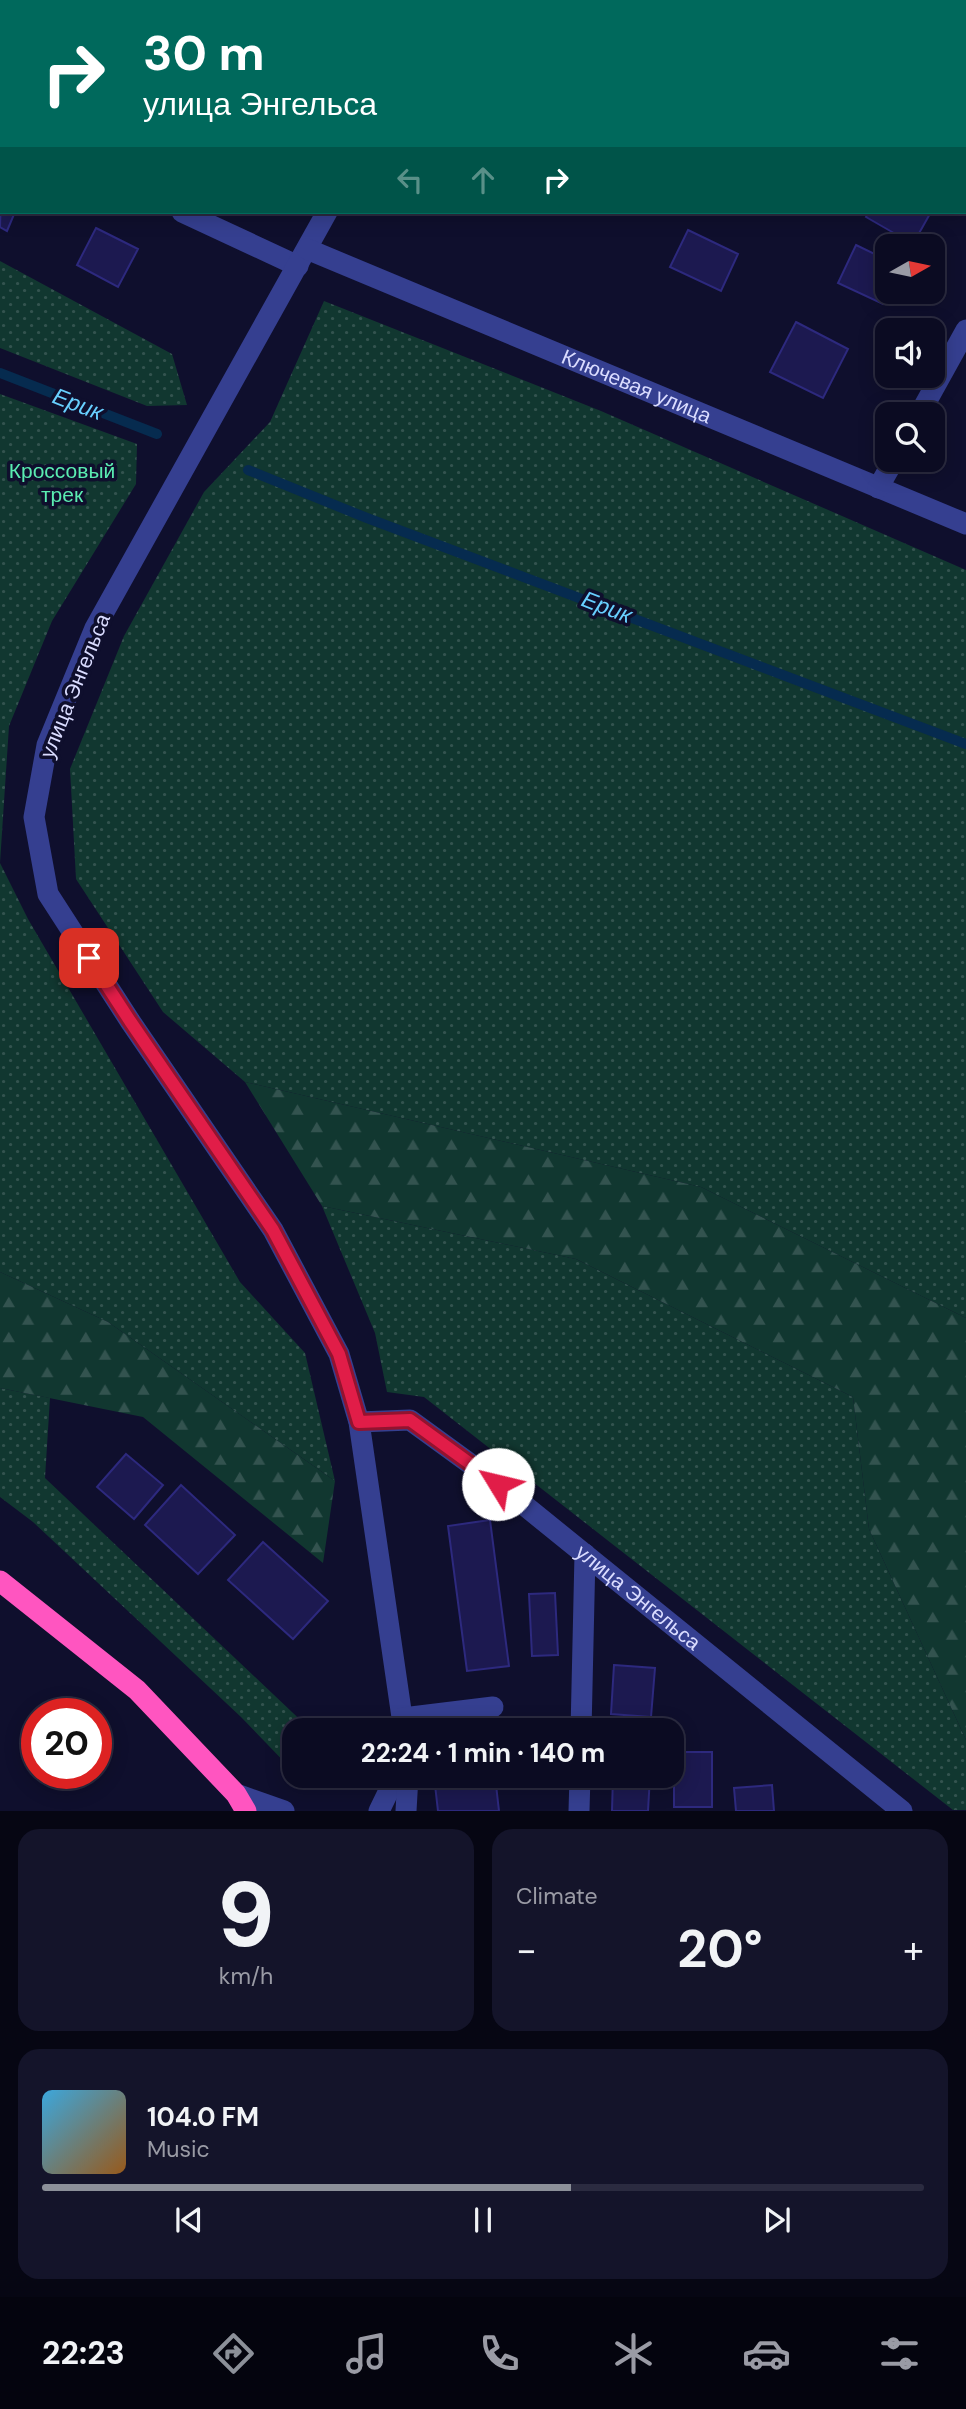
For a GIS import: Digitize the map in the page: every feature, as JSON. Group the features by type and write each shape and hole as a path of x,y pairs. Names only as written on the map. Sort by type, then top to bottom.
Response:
{"highway":[{"path":"0,1581 137,1690 241,1802"}],"street":[{"name":"Ключевая улица","path":"187,214 302,257 966,524"},
{"name":"улица Энгельса","path":"326,214 95,628 47,745 34,817 48,894 130,1021 273,1230 339,1354 359,1422 403,1718"},
{"path":"926,402 966,330"},
{"path":"878,488 887,472"},
{"name":"улица Энгельса","path":"359,1422 410,1420 498,1484 902,1811"},
{"path":"581,1718 585,1554"},
{"path":"439,1718 493,1707"},
{"path":"379,1811 390,1788"},
{"path":"407,1811 408,1788"},
{"path":"579,1811 580,1788"},
{"path":"241,1802 284,1811"}],"green space":[{"path":"0,261 172,354 187,405 147,406 0,348"},
{"path":"324,301 601,411 966,570 966,1318 701,1187 245,1082 163,1012 76,879 70,769 124,636 204,492 270,422"},
{"name":"Кроссовый трек","path":"0,394 137,444 136,484 52,621 9,726 0,863"},
{"path":"0,863 28,919 240,1282 305,1353 335,1481 108,1322 0,1272"},
{"path":"245,1082 701,1187 966,1318 966,1740 869,1529 853,1397 576,1259 322,1206"},
{"path":"322,1206 576,1259 853,1397 869,1529 966,1740 966,1810 953,1810 424,1397 387,1392 375,1333"},
{"path":"0,1272 108,1322 335,1481 323,1563 143,1417 0,1388"},
{"path":"0,1388 50,1398 45,1478 298,1718 282,1718 282,1760 241,1717 33,1522 0,1497"}],"building":[{"path":"0,214 14,214 7,231 0,227"},
{"path":"868,214 930,214 919,234 896,234 866,217"},
{"path":"96,228 138,249 118,287 77,265"},
{"path":"688,230 738,254 721,291 670,267"},
{"path":"856,245 875,254 875,300 838,283"},
{"path":"796,322 848,349 823,398 770,372"},
{"path":"126,1454 163,1485 134,1519 97,1487"},
{"path":"181,1485 235,1535 198,1574 145,1525"},
{"path":"490,1520 509,1666 467,1671 448,1526"},
{"path":"263,1542 328,1601 293,1639 228,1580"},
{"path":"555,1593 558,1655 532,1656 529,1594"},
{"path":"614,1665 655,1668 651,1717 611,1714"},
{"path":"684,1752 712,1752 712,1807 674,1807 674,1788 684,1788"},
{"path":"772,1785 774,1811 736,1811 734,1788"},
{"path":"435,1788 496,1788 499,1811 438,1811"},
{"path":"613,1788 649,1788 648,1811 612,1811"}],"waterway":[{"name":"Ерик","path":"0,373 157,434"},
{"name":"Ерик","path":"248,470 367,518 966,744"}],"route":[{"path":"89,958 273,1230 339,1354 359,1422 410,1420 498,1484"}]}
